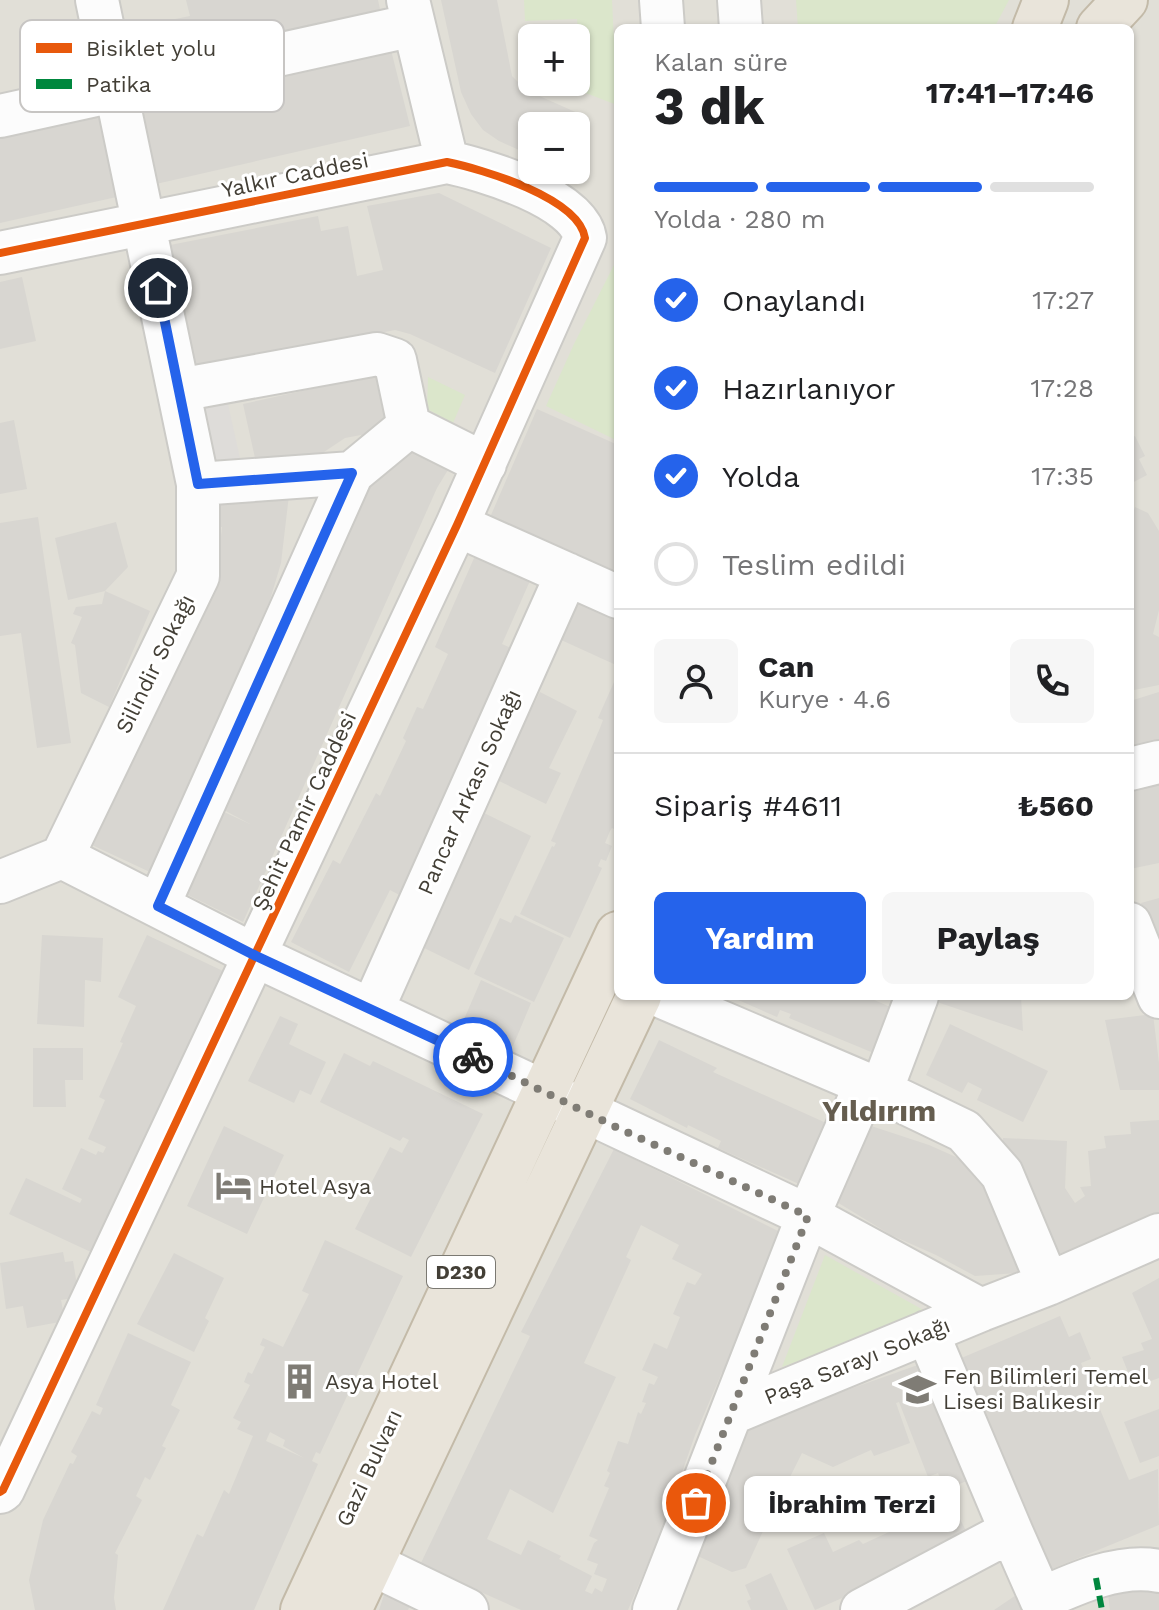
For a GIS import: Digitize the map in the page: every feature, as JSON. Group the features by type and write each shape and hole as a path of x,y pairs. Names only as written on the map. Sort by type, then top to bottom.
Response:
{"highway":[{"path":"1037,24 1046,0"},
{"path":"1103,24 1125,0"},
{"name":"Gazi Bulvarı","path":"303,1610 614,943"},
{"name":"Gazi Bulvarı","path":"349,1610 637,1000"}],"street":[{"name":"Silindir Sokağı","path":"97,0 101,20"},
{"path":"661,0 663,24"},
{"path":"739,0 741,24"},
{"path":"284,46 411,12 447,162"},
{"path":"0,116 20,112"},
{"name":"Silindir Sokağı","path":"62,857 198,576 198,484 121,112"},
{"name":"Yalkır Caddesi","path":"0,253 447,162 496,174 555,203 573,215 583,227"},
{"name":"Şehit Pamir Caddesi","path":"0,1492 256,956 457,525 582,248 585,238 583,227"},
{"path":"179,390 377,354 395,360 409,426"},
{"path":"409,426 485,464"},
{"path":"158,906 352,473 409,426"},
{"path":"198,484 352,473"},
{"path":"457,525 614,595"},
{"name":"Pancar Arkası Sokağı","path":"372,1010 567,574"},
{"path":"1134,768 1159,762"},
{"path":"0,882 62,857"},
{"name":"Paşa Sarayı Sokağı","path":"62,857 256,956 808,1216 981,1310"},
{"path":"1134,934 1159,997"},
{"path":"669,1000 874,1088 964,1131 1002,1174 1048,1284"},
{"path":"654,1610 808,1216 915,1000"},
{"name":"Paşa Sarayı Sokağı","path":"732,1413 1048,1284 1159,1235"},
{"path":"927,1332 1041,1599 1099,1594 1133,1569 1159,1571"},
{"path":"862,1610 1011,1531"},
{"path":"372,1564 467,1610"}],"shaded area":[{"path":"0,0 1159,0 1159,1610 0,1610"},
{"path":"226,395 241,463 211,470 197,401"}],"green space":[{"path":"524,0 612,0 614,104 590,95 590,24 577,24 577,19 525,21"},
{"path":"796,0 1009,0 996,24 798,24"},
{"path":"614,265 614,439 546,406"},
{"path":"428,377 465,395 453,423 427,409"},
{"path":"825,1255 925,1311 925,1316 782,1367"}],"building":[{"path":"186,0 378,0 381,14 284,35 284,20 170,20 190,16"},
{"path":"441,0 497,0 512,76 518,82 518,96 539,96 575,112 518,112 518,150 483,130 461,92"},
{"path":"390,46 410,126 156,184 141,112 284,112 284,71"},
{"path":"78,112 102,112 121,196 0,223 0,129"},
{"path":"439,193 551,248 495,373 395,330 189,371 165,246 318,216 321,231 348,226 357,276 383,270 367,206"},
{"path":"22,277 36,341 0,349 0,282"},
{"path":"375,375 386,425 362,439 361,435 345,438 321,454 257,467 243,404"},
{"path":"537,409 614,443 614,568 610,577 488,522"},
{"path":"14,420 27,489 0,494 0,423"},
{"path":"1134,436 1145,456 1139,459 1147,475 1134,482"},
{"path":"413,444 454,460 437,488 243,922 184,893 222,811 252,825 222,809 313,616 371,483"},
{"path":"289,495 281,563 270,600 152,873 92,845 173,670 219,554 222,527 218,527 218,497"},
{"path":"1135,507 1148,513 1159,531 1159,610 1153,634 1159,637 1159,685 1134,690"},
{"path":"38,517 71,743 37,748 21,633 0,636 0,523"},
{"path":"116,522 128,567 105,591 68,600 55,538"},
{"path":"478,549 533,574 502,644 520,652 405,898 390,890 349,972 291,942 333,860 340,864 376,793 380,796 406,741 403,738 417,707 423,709 448,654 435,647"},
{"path":"105,591 150,611 109,707 81,693 75,645 71,643 82,617 73,614 76,607 102,604"},
{"path":"579,596 614,613 614,664 559,639"},
{"path":"614,682 614,829 605,843 612,846 606,861 601,859 598,866 602,868 570,938 520,914 556,843 551,841 603,720 598,718"},
{"path":"540,692 577,711 549,768 561,773 546,804 497,780"},
{"path":"1159,692 1159,753 1134,762 1134,700"},
{"path":"1159,775 1159,863 1134,868 1134,781"},
{"path":"478,810 531,836 469,970 416,944"},
{"path":"1159,898 1159,961 1158,962 1141,903"},
{"path":"515,915 564,938 534,1002 474,974 500,918 511,923"},
{"path":"42,935 103,938 101,982 85,980 84,1027 37,1024"},
{"path":"147,935 223,971 93,1253 9,1214 26,1178 80,1203 82,1199 62,1189 81,1148 96,1155 98,1151 103,1153 106,1147 88,1139 105,1100 99,1097 136,1006 118,997"},
{"path":"481,980 531,1003 513,1046 462,1024"},
{"path":"738,1000 874,1000 895,1009 876,1054 789,1018 791,1014 780,1010 777,1017"},
{"path":"931,1000 1021,1000 1023,1031"},
{"path":"1153,1014 1159,1090 1120,1090 1105,1020"},
{"path":"280,1016 298,1024 289,1044 326,1062 311,1095 300,1090 294,1103 248,1081"},
{"path":"950,1024 1048,1071 1023,1122 977,1100 982,1089 968,1082 962,1093 926,1075"},
{"path":"659,1040 717,1068 713,1072 835,1127 808,1188 718,1148 721,1141 688,1125 687,1128 630,1099"},
{"path":"33,1048 83,1048 83,1080 65,1080 66,1107 33,1107"},
{"path":"344,1053 370,1066 373,1061 483,1114 411,1257 355,1229 372,1196 366,1193 390,1147 402,1153 409,1140 403,1137 400,1141 320,1102"},
{"path":"1159,1120 1159,1219 1056,1258 1003,1152 1003,1138 1067,1141 1065,1188 1075,1203 1085,1196 1080,1187 1091,1186 1088,1151 1106,1148 1104,1136 1131,1134 1130,1122"},
{"path":"859,1122 929,1145 974,1165 1001,1202 1018,1273 975,1276 891,1235 827,1196"},
{"name":"Hotel Asya","path":"224,1126 284,1155 247,1234 187,1206"},
{"path":"614,1149 786,1235 726,1373 722,1372 695,1435 662,1530 628,1610 521,1610 420,1565 530,1336 521,1332","holes":["641,1225 679,1245 672,1259 702,1274 695,1285 687,1282 673,1314 680,1317 667,1349 654,1343 642,1370 658,1377 654,1385 649,1383 642,1402 646,1403 641,1414 638,1412 628,1444 618,1441 607,1471 610,1473 604,1486 609,1488 589,1536 598,1540 587,1560 598,1564 594,1574 607,1579 602,1592 595,1588 592,1594 585,1591 592,1576 559,1559 561,1556 528,1540 521,1555 487,1539 510,1489 553,1513 616,1377 584,1363 631,1260 626,1257"]},
{"path":"325,1240 403,1276 320,1454 316,1452 312,1461 318,1464 254,1610 163,1610 197,1534 203,1537 224,1490 229,1494 253,1436 237,1429 241,1422 233,1418 250,1385 244,1382 248,1372 252,1374 265,1347 260,1345 263,1338 283,1347 309,1294 302,1291","holes":["270,1432 285,1440 283,1446 304,1458 266,1441"]},
{"path":"63,1252 65,1262 73,1261 79,1297 61,1300 65,1321 27,1328 23,1306 6,1309 0,1263"},
{"path":"174,1253 224,1278 205,1318 209,1321 194,1352 137,1324"},
{"path":"1159,1278 1159,1378 1134,1387 1122,1357 1144,1350 1141,1343 1152,1339 1132,1293"},
{"path":"1060,1316 1069,1337 1080,1332 1091,1359 1081,1363 1129,1480 1158,1469 1159,1525 1042,1573 952,1362"},
{"path":"128,1333 191,1362 171,1405 180,1410 162,1446 166,1448 150,1480 145,1477 136,1496 142,1500 115,1553 118,1555 114,1598 116,1610 35,1610 29,1580 43,1520 70,1463 73,1464 77,1456 71,1452 92,1411 100,1415 103,1408 96,1405"},
{"path":"929,1361 974,1478 945,1490 938,1473 928,1477 899,1402 896,1403 910,1443 874,1456 871,1450 833,1467 802,1453 785,1487 789,1489 776,1516 771,1514 746,1568 732,1572 687,1551 746,1426"},
{"path":"1159,1409 1159,1456 1140,1463 1124,1422"},
{"path":"952,1503 971,1541 815,1610 787,1549 824,1533 833,1552 859,1540 863,1544"},
{"path":"771,1573 788,1610 751,1610 747,1601 751,1599 745,1585"},
{"path":"1159,1581 1159,1610 1110,1610 1107,1585"},
{"path":"1022,1591 1031,1610 994,1610"},
{"path":"384,1595 410,1605 408,1610 379,1610"}],"marked path":[{"path":"1096,1578 1102,1610"}],"cycle path":[{"path":"0,253 447,162 482,171 548,198 579,224 585,238 457,525 0,1492"}],"way so far":[{"path":"473,1057 808,1216 696,1503"}],"place":[{"name":"Hotel Asya","path":"233,1186"},
{"name":"Asya Hotel","path":"299,1381"},
{"name":"Fen Bilimleri Temel Lisesi Balıkesir","path":"917,1389"},
{"name":"İbrahim Terzi","path":"696,1503"}],"district":[{"name":"Yıldırım","path":"879,1110"}],"route":[{"path":"158,288 198,484 352,473 158,906 256,956 473,1057"}]}
